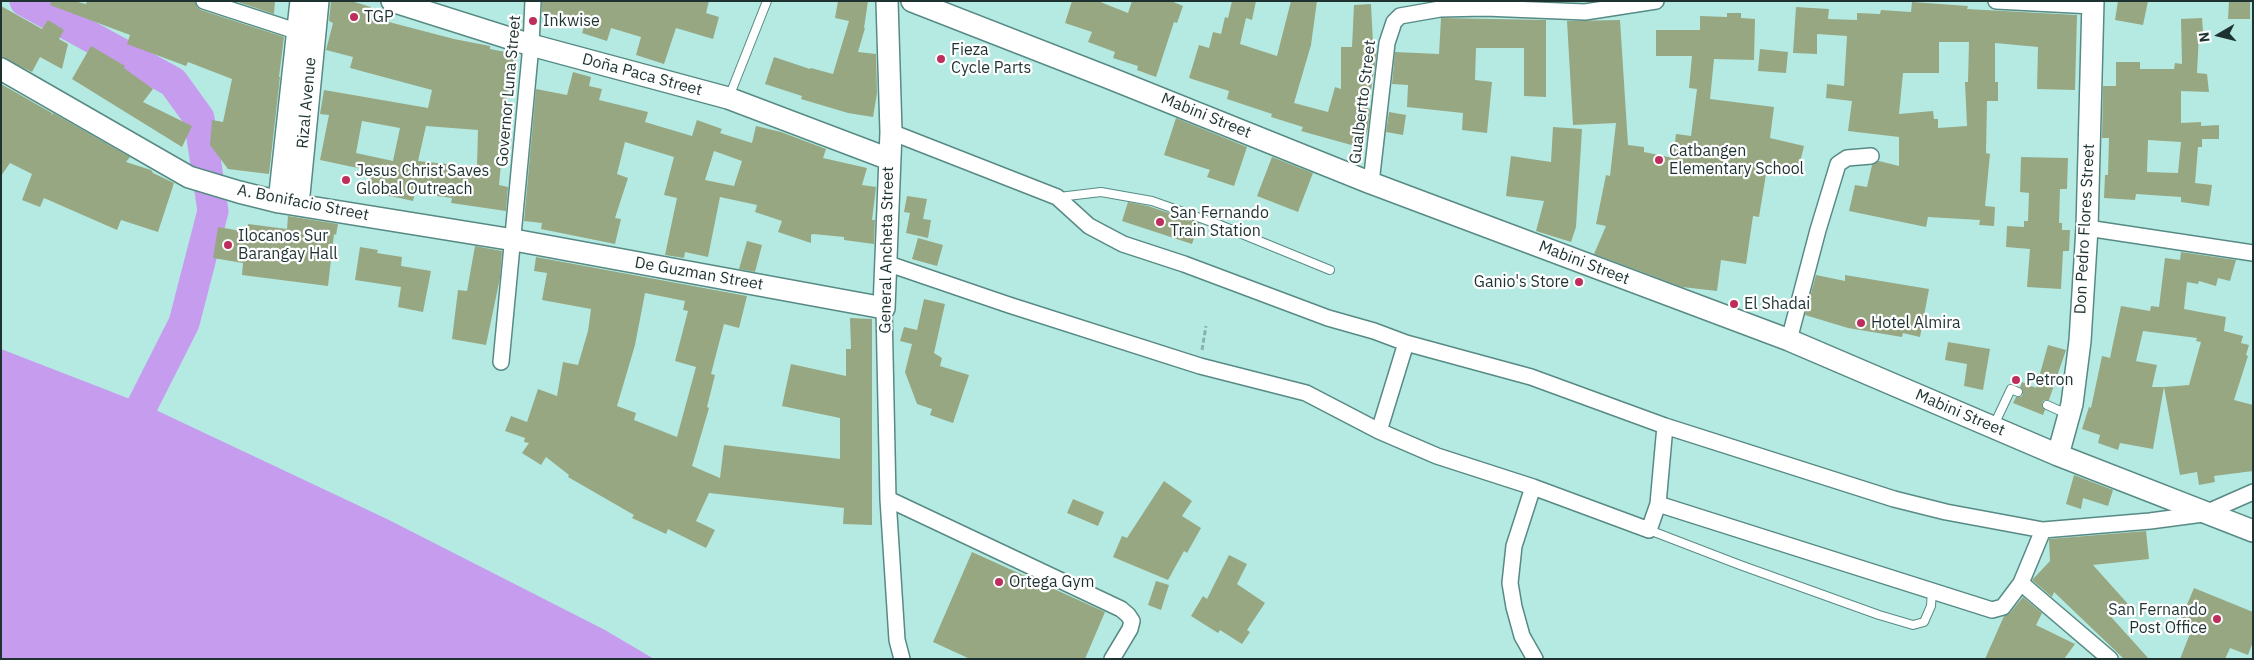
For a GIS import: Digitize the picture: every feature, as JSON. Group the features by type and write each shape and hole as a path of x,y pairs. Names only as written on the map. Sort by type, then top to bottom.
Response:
{"street":[{"path":"204,1 299,32"},
{"name":"Rizal Avenue","path":"289,203 301,1"},
{"name":"Rizal Avenue","path":"289,203 318,1"},
{"name":"Doña Paca Street","path":"392,1 531,45 728,98 889,159"},
{"name":"Governor Luna Street","path":"501,362 514,240 533,1"},
{"name":"General Ancheta Street","path":"887,1 891,132 884,308 888,499 897,640 902,659"},
{"name":"Mabini Street","path":"912,1 1107,76 1371,183 1789,340 2058,455 2203,514 2253,532"},
{"name":"Gualbertto Street","path":"1371,183 1390,32 1394,22 1400,16 1440,5 1585,12 1656,1"},
{"path":"1996,1 2093,4"},
{"name":"Don Pedro Flores Street","path":"2058,455 2069,415 2080,341 2086,228 2093,4"},
{"name":"A. Bonifacio Street","path":"1,69 189,177 239,192 289,203 514,240"},
{"path":"891,132 1057,197 1089,226 1123,244 1184,264 1328,318 1374,331 1406,343 1531,377 1665,426 1894,499 1946,512 2043,530 2150,521 2203,514 2253,492"},
{"path":"1789,340 1818,230 1838,164 1847,158 1871,156"},
{"path":"2086,228 2253,253"},
{"name":"De Guzman Street","path":"514,240 884,308"},
{"path":"886,263 1200,366 1306,393 1379,431 1437,456 1533,487 1649,530 1658,504 1665,426"},
{"path":"1379,431 1406,343"},
{"path":"1533,487 1514,546 1510,583 1522,636 1535,659"},
{"path":"888,499 1121,608 1132,621 1130,629 1112,659"},
{"path":"1658,504 1997,610 2007,604 2021,583 2043,530"},
{"path":"2021,583 2110,659"}],"lane":[{"path":"728,98 767,1"},
{"path":"1057,197 1100,192 1152,201 1220,225 1330,270"},
{"path":"1994,427 2011,389 2018,392"},
{"path":"2047,405 2069,415"},
{"path":"1649,530 1907,624 1918,625 1924,622 1930,606 1932,591"}],"path":[{"path":"1200,366 1206,326"}],"shaded area":[{"path":"1,349 143,404 387,519 605,630 654,659 1,659"}],"building":[{"path":"51,1 74,1 86,4 87,1 195,1 197,7 201,10 284,37 269,174 228,169 210,145 212,120 223,122 232,79 188,62 186,66 127,44 130,35 50,5"},
{"path":"235,1 275,1 274,14"},
{"path":"331,1 351,1 371,7 369,12 386,17 385,21 454,39 490,46 490,49 516,54 515,67 510,67 499,185 508,187 506,211 451,203 452,198 415,193 413,201 368,191 372,171 320,160 329,115 320,114 324,90 428,108 432,90 350,68 353,57 326,50 333,23 329,21","holes":["362,121 400,128 393,161 356,153","426,126 478,130 477,167 418,161"]},
{"path":"542,1 709,1 706,13 719,17 713,39 676,28 664,64 636,55 641,37 611,28 607,41 582,33 585,24 551,14 550,17 542,15"},
{"path":"838,1 868,1 865,28 858,52 876,54 877,93 873,117 848,113 801,99 802,96 765,84 774,57 810,69 833,74 849,21 835,18"},
{"path":"1072,1 1098,1 1128,13 1132,1 1171,1 1183,6 1177,23 1174,22 1156,77 1137,70 1138,66 1113,58 1115,52 1088,42 1092,32 1065,23"},
{"path":"1232,1 1256,1 1252,20 1246,18 1240,44 1277,56 1291,1 1317,1 1311,45 1294,103 1328,112 1335,87 1341,89 1341,47 1352,47 1354,5 1371,4 1373,43 1375,43 1375,50 1377,51 1368,109 1370,109 1368,129 1362,148 1301,131 1303,127 1271,117 1272,114 1227,99 1229,91 1189,78 1199,45 1209,48 1213,32 1221,34 1225,17 1228,18"},
{"path":"2118,1 2148,1 2143,25 2115,20"},
{"path":"2229,1 2250,1 2250,19 2228,19"},
{"path":"1912,2 1968,6 1967,9 2077,15 2075,90 2037,89 2038,47 1995,43 1995,82 1998,82 1998,101 1987,101 1986,153 1990,154 1985,206 1995,207 1994,226 1979,225 1980,220 1928,217 1926,227 1849,211 1855,185 1867,187 1872,165 1879,161 1899,166 1899,137 1848,131 1852,101 1826,98 1827,84 1844,86 1847,36 1817,34 1817,54 1793,53 1796,7 1829,9 1828,19 1857,20 1857,13 1880,14 1881,10 1911,12","holes":["1939,42 1969,42 1968,82 1965,82 1967,126 1938,128 1938,119 1934,119 1933,111 1899,114 1903,73 1939,73"]},
{"path":"1,6 42,29 48,20 64,30 59,39 68,44 62,69 40,57 32,72 1,57"},
{"name":"Catbangen Elementary School","path":"1727,13 1741,13 1741,18 1755,19 1754,60 1714,59 1710,99 1774,107 1770,138 1804,146 1797,175 1767,168 1759,217 1753,216 1746,264 1721,260 1717,291 1682,287 1594,254 1606,226 1596,224 1606,175 1610,176 1616,123 1573,125 1567,21 1620,20 1628,145 1644,147 1644,152 1673,158 1676,134 1691,136 1697,89 1689,88 1692,56 1656,56 1656,30 1700,30 1700,16 1727,17"},
{"path":"1441,18 1546,20 1546,97 1524,96 1524,48 1476,48 1475,80 1492,82 1487,133 1462,130 1463,113 1407,107 1408,85 1392,84 1395,52 1439,54"},
{"path":"2202,18 2203,32 2199,33 2197,73 2207,74 2209,92 2181,91 2181,123 2201,122 2201,126 2219,125 2219,139 2202,139 2202,147 2198,147 2195,183 2212,185 2209,206 2181,202 2181,197 2136,194 2135,200 2104,198 2105,175 2108,175 2109,138 2102,138 2103,86 2116,86 2116,62 2140,62 2140,69 2174,69 2175,63 2182,64 2181,19","holes":["2148,140 2181,142 2178,173 2147,172"]},
{"path":"91,46 125,66 124,68 153,89 143,102 192,126 182,147 72,79"},
{"path":"1760,49 1788,52 1786,73 1758,71"},
{"path":"573,72 591,77 589,86 602,89 599,100 648,112 645,122 692,136 697,120 722,129 720,133 752,143 756,126 781,132 826,149 823,158 867,168 862,185 876,187 872,220 875,220 874,244 844,240 844,237 813,234 811,235 811,243 778,232 782,221 755,212 757,205 720,197 708,257 685,252 684,258 665,255 677,198 664,195 674,157 625,142 617,174 628,178 615,218 621,219 615,244 541,229 542,223 524,221 536,89 567,95","holes":["714,151 742,161 734,186 705,180"]},
{"path":"1,84 52,113 51,116 53,113 130,157 126,162 151,170 153,173 174,183 158,232 121,220 117,230 44,198 40,207 22,200 32,174 10,163 1,176"},
{"path":"1389,112 1406,115 1403,135 1386,132"},
{"path":"1176,118 1247,147 1234,186 1207,177 1210,170 1164,155"},
{"path":"1553,127 1582,129 1576,227 1571,242 1536,231 1544,201 1506,196 1511,156 1551,162"},
{"path":"1272,157 1313,173 1298,212 1257,196"},
{"path":"2021,157 2068,158 2067,189 2060,189 2059,223 2062,223 2062,230 2070,230 2069,251 2063,251 2061,289 2027,287 2030,249 2006,247 2007,226 2024,227 2024,221 2028,221 2029,193 2020,192"},
{"path":"907,196 927,199 923,219 931,220 928,238 906,233 910,213 904,212"},
{"name":"San Fernando Train Station","path":"1128,202 1148,206 1199,223 1192,244 1122,221"},
{"path":"288,216 338,224 336,235 334,234 328,286 242,275 243,263 213,258 218,227 247,232 248,224 287,229"},
{"path":"918,238 943,245 937,266 912,259"},
{"path":"747,241 762,245 755,272 739,269"},
{"path":"475,246 502,251 500,278 486,345 452,339 458,290 467,291"},
{"path":"360,247 378,250 377,253 402,257 401,266 431,271 423,312 398,307 401,287 355,280"},
{"path":"2181,252 2236,260 2230,281 2218,278 2216,286 2199,281 2198,284 2187,282 2184,309 2226,317 2224,331 2243,336 2241,343 2249,345 2246,355 2248,356 2234,400 2253,405 2253,471 2214,476 2215,482 2199,485 2197,472 2180,475 2164,387 2153,449 2120,443 2118,450 2098,443 2100,435 2082,429 2089,407 2091,408 2102,356 2110,358 2121,306 2150,311 2151,306 2159,307 2165,258 2180,260","holes":["2143,331 2197,338 2196,341 2201,342 2189,385 2152,387 2157,365 2136,361"]},
{"path":"536,257 747,296 739,328 724,324 711,374 715,375 707,407 709,408 692,466 720,478 724,445 840,459 840,418 782,406 791,364 846,376 846,349 851,349 850,318 872,319 872,525 843,524 844,508 709,493 696,521 715,530 706,548 668,529 666,534 632,518 634,515 568,477 569,475 546,457 541,465 522,453 529,443 524,442 525,438 505,431 511,416 527,422 538,389 557,396 563,362 578,365 588,331 591,309 542,300 547,273 534,271","holes":["645,293 685,301 683,310 688,311 675,361 696,367 677,437 634,420 636,413 617,406 635,345"]},
{"path":"1816,275 1845,281 1845,275 1929,289 1920,337 1903,333 1902,337 1848,328 1805,315"},
{"path":"924,299 945,304 934,353 942,358 940,366 969,375 953,423 930,415 932,409 917,404 905,372 912,344 900,341 904,327 917,330"},
{"path":"1948,342 1990,349 1983,390 1964,386 1967,364 1945,360"},
{"path":"2048,345 2066,350 2049,400 2044,400 2042,403 2045,410 2043,415 2013,403 2016,397 2021,397 2023,394 2020,387 2022,382 2036,388"},
{"path":"2074,475 2113,490 2108,506 2083,498 2081,509 2066,504"},
{"path":"1164,481 1192,501 1182,516 1201,528 1187,553 1184,551 1168,580 1113,557 1122,536 1127,538"},
{"path":"1073,499 1104,512 1098,526 1067,513"},
{"path":"2146,531 2149,559 2093,565 2128,604 2112,618 2149,659 2124,659 2054,592 2052,597 2032,580 2050,561 2049,539"},
{"name":"Ortega Gym","path":"972,552 1105,612 1085,659 970,659 933,642"},
{"path":"1229,555 1247,564 1237,584 1265,603 1247,630 1250,632 1242,644 1220,630 1218,633 1191,616 1203,596 1207,599"},
{"path":"1156,581 1169,585 1161,610 1148,605"},
{"name":"San Fernando Post Office","path":"2194,588 2253,612 2253,642 2248,655 2230,648 2225,659 2180,659 2191,631 2178,626"},
{"path":"2023,597 2042,613 2036,625 2075,644 2064,659 1985,659 2004,616 2010,613"}],"waterway":[{"path":"25,1 173,82 199,118 213,211 184,323 143,404"}],"place":[{"name":"TGP","path":"354,17"},
{"name":"Inkwise","path":"533,21"},
{"name":"Fieza Cycle Parts","path":"941,59"},
{"name":"Catbangen Elementary School","path":"1659,160"},
{"name":"Jesus Christ Saves Global Outreach","path":"346,180"},
{"name":"San Fernando Train Station","path":"1160,222"},
{"name":"Ilocanos Sur Barangay Hall","path":"228,245"},
{"name":"Ganio's Store","path":"1579,282"},
{"name":"El Shadai","path":"1734,304"},
{"name":"Hotel Almira","path":"1861,323"},
{"name":"Petron","path":"2016,380"},
{"name":"Ortega Gym","path":"999,582"},
{"name":"San Fernando Post Office","path":"2217,619"}]}
